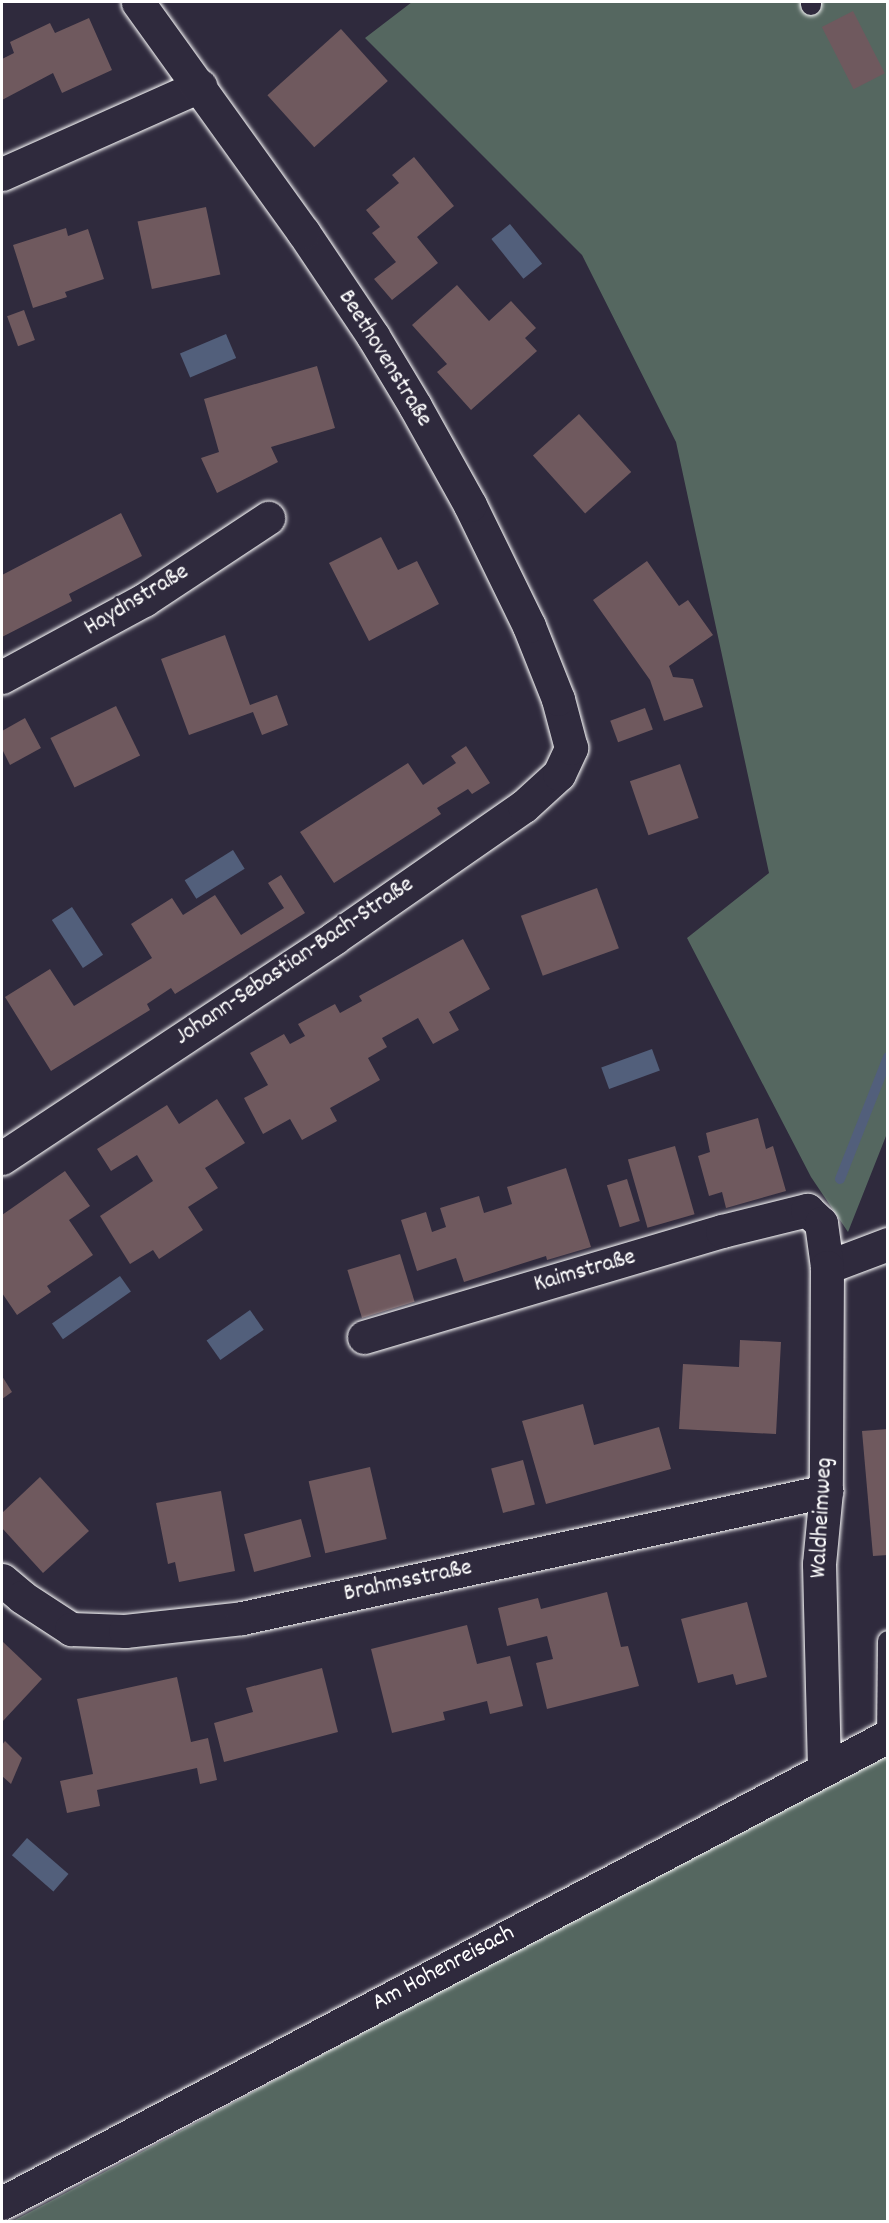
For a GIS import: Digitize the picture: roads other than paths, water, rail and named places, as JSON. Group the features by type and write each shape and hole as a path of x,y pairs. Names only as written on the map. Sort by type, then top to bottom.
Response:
{"street":[{"name":"Beethovenstraße","path":"138,2 303,232 373,336 415,406 470,505 529,626 558,699 572,748"},
{"path":"2,174 200,86"},
{"name":"Haydnstraße","path":"2,677 144,600 268,518"},
{"name":"Johann-Sebastian-Bach-Straße","path":"2,1158 334,938 524,806 559,774 572,748"},
{"name":"Waldheimweg","path":"807,1210 821,1223 827,1267 826,1491 819,1564 824,1769"},
{"name":"Kaimstraße","path":"364,1337 722,1231 807,1210"},
{"path":"827,1267 888,1244"},
{"name":"Brahmsstraße","path":"2,1580 22,1597 71,1629 125,1632 242,1618 826,1491"},
{"name":"Am Hohenreisach","path":"2,2202 887,1736"}],"lane":[{"path":"887,1736 888,1641"}],"water":[{"path":"510,224 542,264 523,279 491,239"},
{"path":"226,334 236,358 190,377 180,354"},
{"path":"233,850 245,869 196,899 185,880"},
{"path":"72,907 103,955 83,968 52,920"},
{"path":"652,1049 660,1071 609,1089 601,1067"},
{"path":"120,1276 131,1292 63,1339 52,1324"},
{"path":"250,1310 264,1330 220,1360 207,1340"},
{"path":"27,1838 69,1874 53,1891 12,1855"}],"waterway":[{"path":"840,1179 888,1057"}]}
